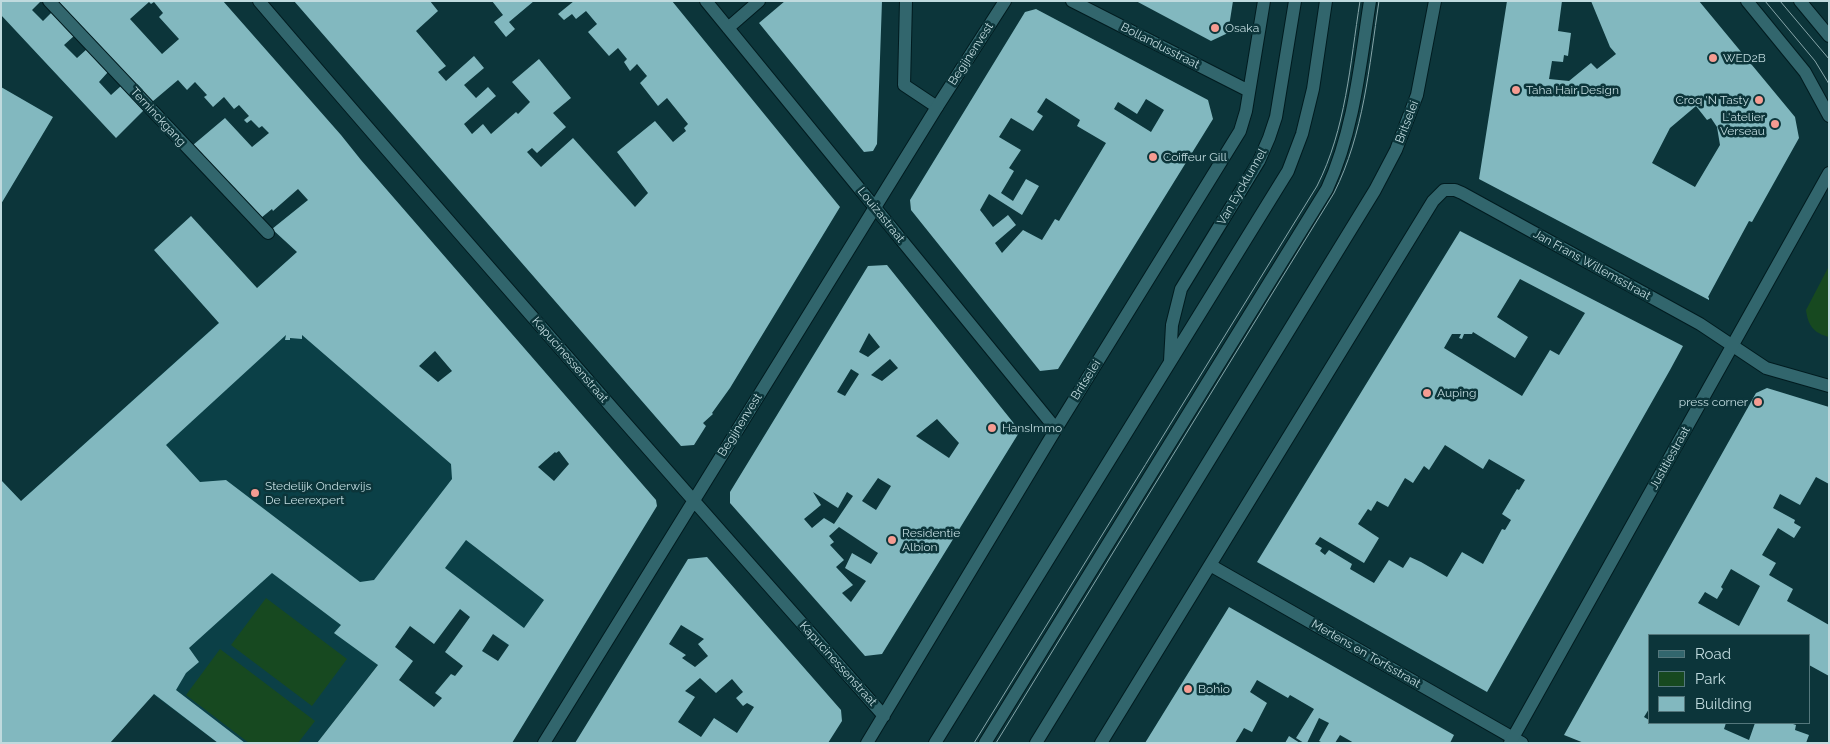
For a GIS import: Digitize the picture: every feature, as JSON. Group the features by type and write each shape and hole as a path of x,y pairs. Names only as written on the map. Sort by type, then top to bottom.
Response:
{"street":[{"name":"Terninckgang","path":"49,1 268,233"},
{"name":"Kapucinessenstraat","path":"259,1 398,164 884,716"},
{"name":"Louizastraat","path":"706,1 1056,429"},
{"path":"728,28 759,1"},
{"path":"906,1 904,85 937,107"},
{"name":"Begijnenvest","path":"544,743 937,107 1005,1"},
{"name":"Bollandusstraat","path":"1072,1 1249,91"},
{"name":"Britselei","path":"868,743 1056,429 1240,131 1246,111 1264,1"},
{"name":"Van Eycktunnel","path":"1170,364 1172,325 1180,289 1259,161 1269,138 1276,117 1295,1"},
{"path":"935,743 1288,171 1302,134 1313,89 1326,1"},
{"path":"985,743 1327,189 1338,164 1355,101 1370,1"},
{"name":"Britselei","path":"1036,743 1375,190 1396,150 1417,95 1435,1"},
{"path":"1747,1 1805,72 1829,116"},
{"path":"1800,1 1829,36"},
{"name":"Justitiestraat","path":"1515,741 1829,173"},
{"name":"Jan Frans Willemsstraat","path":"1210,565 1433,201 1444,190 1449,189 1462,193 1700,324 1766,368 1829,386"},
{"path":"1101,743 1210,565"},
{"name":"Mertens en Torfsstraat","path":"1210,565 1515,741"}],"shaded area":[{"name":"Stedelijk Onderwijs De Leerexpert","path":"297,252 419,366 513,449 594,608 552,678 435,591 317,743 218,743 111,663 1,520 1,480 21,501"}],"green space":[{"path":"1829,266 1829,337 1819,333 1810,325 1806,310"},
{"path":"266,598 347,659 312,706 231,645"},
{"path":"220,649 315,721 298,743 249,743 186,695"}],"building":[{"path":"1,1 41,1 32,10 43,21 52,12 74,36 64,45 77,58 87,49 108,72 99,82 111,95 121,86 144,110 116,138 1,15"},
{"path":"56,1 223,1 656,500 657,506 512,743 317,743 378,665 334,633 341,625 272,573 189,648 199,662 186,673 176,690 245,743 218,743 154,694 110,743 1,743 1,480 21,501 219,323 154,250 191,216 257,288 297,252 272,229 308,200 298,189 273,211 272,209 261,218 193,145 225,118 252,147 269,133 262,126 259,128 251,120 247,123 244,120 249,116 239,105 234,109 224,97 213,107 204,97 207,95 195,82 187,90 178,80 152,102","holes":["149,2 151,4 154,2 163,13 159,17 179,39 162,54 130,19","286,335 285,340 290,340 290,338 302,339 302,335 451,464 452,479 374,580 360,582 226,480 200,482 166,445","435,351 452,371 438,382 419,366","559,451 569,464 554,481 538,467 555,452","466,540 544,600 524,628 445,568","460,609 470,617 445,652 463,666 455,676 451,674 435,693 442,698 434,707 399,680 413,661 395,647 410,626 434,644","493,634 509,645 498,661 482,651"]},
{"path":"294,1 430,1 438,11 416,31 446,66 438,72 446,81 474,56 484,68 464,85 476,98 488,87 496,96 464,124 472,134 483,124 491,134 516,112 518,114 530,102 512,82 539,59 571,98 553,113 566,127 537,153 532,148 527,152 541,167 573,138 635,207 648,193 617,152 655,121 673,142 686,131 684,128 688,124 667,98 658,106 640,83 647,76 637,64 630,71 624,62 627,59 618,48 609,56 588,32 597,24 586,11 576,19 572,14 564,20 558,14 574,1 672,1 840,207 730,388 713,414 703,423 706,426 694,445 681,446"},
{"path":"492,1 534,1 509,22 515,29 506,37 494,22 503,15"},
{"path":"785,1 882,1 877,144 873,151 864,152 759,23"},
{"path":"1136,1 1233,1 1228,33 1211,41"},
{"path":"1507,1 1562,1 1558,31 1571,33 1568,56 1564,55 1563,62 1552,61 1549,79 1569,81 1591,63 1597,69 1616,54 1610,47 1591,1 1699,1 1795,117 1799,138 1752,222 1749,221 1708,297 1709,300 1479,179","holes":["1696,106 1707,120 1711,118 1717,127 1720,145 1695,187 1652,163 1670,128"]},
{"path":"1036,9 1208,100 1213,119 1058,369 1040,371 911,210 910,200 1025,12","holes":["1046,98 1080,120 1077,126 1106,143 1059,221 1055,219 1042,240 1023,230 1002,253 995,243 1016,225 1008,215 993,227 980,210 989,194 1022,215 1039,186 1026,179 1013,201 1001,193 1014,171 1009,168 1021,150 999,137 1011,118 1033,131 1043,116 1037,112","1146,99 1164,110 1151,132 1114,109 1118,102 1137,114"]},
{"path":"1,87 53,117 1,204"},
{"path":"1460,231 1683,346 1487,692 1257,562","holes":["1520,279 1585,313 1559,355 1550,350 1522,396 1444,348 1452,334 1461,334 1459,338 1462,339 1464,334 1472,334 1473,332 1515,358 1528,337 1497,317","1445,445 1483,469 1489,459 1525,480 1519,490 1517,489 1502,514 1511,520 1505,530 1502,529 1483,564 1462,552 1447,577 1410,557 1403,568 1389,560 1374,583 1350,569 1352,564 1329,550 1325,555 1320,551 1322,548 1315,544 1320,537 1364,563 1379,538 1358,524 1368,509 1371,511 1377,501 1388,507 1405,478 1413,483 1424,466 1429,470"]},
{"path":"887,265 1020,431 882,654 865,656 730,503 730,492 868,266","holes":["869,333 880,347 868,357 859,352","890,359 898,368 882,381 871,375","851,369 859,374 845,396 837,392","937,419 959,443 949,458 916,436","878,478 891,486 876,510 862,501","813,492 838,508 847,492 853,496 834,524 824,518 812,528 804,519 821,505","839,527 878,553 871,564 852,553 845,568 866,581 851,602 842,593 853,585 836,567 844,560 830,545 834,542 829,536"]},
{"path":"1767,388 1829,407 1829,484 1816,477 1800,505 1780,494 1773,508 1795,520 1794,523 1801,527 1794,538 1778,528 1762,555 1776,563 1769,575 1793,589 1787,601 1829,625 1829,676 1810,666 1810,634 1648,634 1648,711 1644,717 1648,719 1648,724 1726,724 1724,729 1749,740 1755,724 1793,724 1796,725 1795,730 1809,735 1806,743 1584,743 1564,735 1756,393","holes":["1731,569 1760,586 1739,626 1698,603 1705,592 1717,599"]},
{"path":"707,557 841,710 842,721 828,743 575,743 688,559","holes":["681,625 704,639 698,644 708,656 695,667 682,658 686,655 669,644","700,678 716,693 732,679 743,692 736,698 743,706 747,703 754,707 737,733 714,718 701,737 678,722 695,697 685,691"]},
{"path":"1229,607 1454,735 1450,743 1354,743 1340,735 1335,743 1323,743 1319,741 1329,723 1319,718 1307,743 1304,743 1296,738 1314,709 1290,695 1288,698 1257,680 1250,692 1267,703 1252,732 1244,728 1235,743 1145,743"},
{"path":"1289,736 1300,743 1285,743"}],"tram line":[{"path":"974,743 1317,186 1335,142 1341,119 1360,1"},
{"path":"996,743 1334,193 1344,170 1359,123 1379,1"},
{"path":"1765,1 1815,61 1829,84"},
{"path":"1780,1 1829,59"}],"place":[{"name":"Osaka","path":"1215,28"},
{"name":"WED2B","path":"1713,58"},
{"name":"Taha Hair Design","path":"1516,90"},
{"name":"Croq 'N Tasty","path":"1759,100"},
{"name":"L'atelier Verseau","path":"1775,124"},
{"name":"Coiffeur Gill","path":"1153,157"},
{"name":"Auping","path":"1427,393"},
{"name":"press corner","path":"1758,402"},
{"name":"HansImmo","path":"992,428"},
{"name":"Stedelijk Onderwijs De Leerexpert","path":"255,493"},
{"name":"Residentie Albion","path":"892,540"},
{"name":"Bohio","path":"1188,689"}]}
